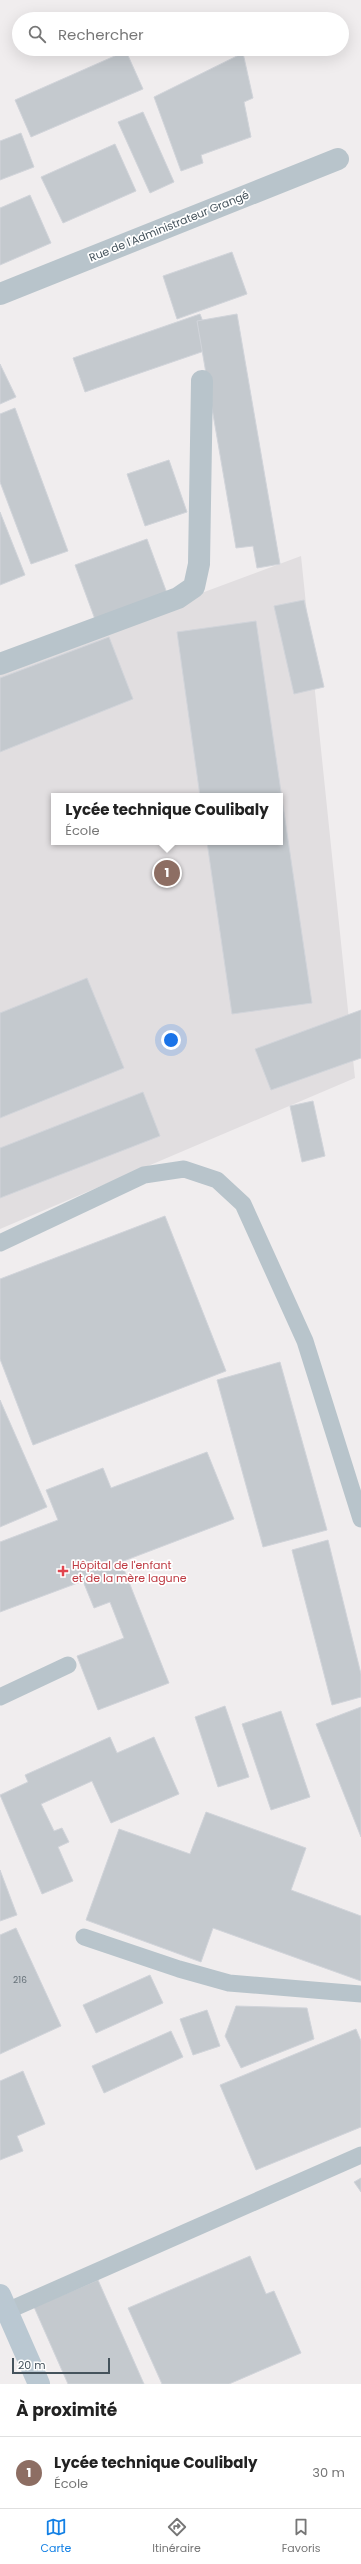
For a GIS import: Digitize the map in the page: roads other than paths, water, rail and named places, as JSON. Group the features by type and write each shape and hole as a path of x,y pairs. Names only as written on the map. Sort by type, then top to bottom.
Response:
{"main road":[{"path":"4,2303 39,2384"}],"street":[{"name":"Rue de l'Administrateur Grangé","path":"0,294 338,159"},
{"path":"0,664 145,612 178,598 194,586 199,564 202,381"}],"lane":[{"path":"0,1243 144,1175 184,1169 217,1180 243,1204 305,1341 361,1519"},
{"path":"0,1697 68,1665"},
{"path":"84,1937 179,1969 229,1983 361,1994"},
{"path":"4,2303 361,2155"}],"place":[{"name":"Lycée technique Coulibaly","path":"167,873"},
{"name":"Hôpital de l'enfant et de la mère lagune","path":"63,1571"}]}
